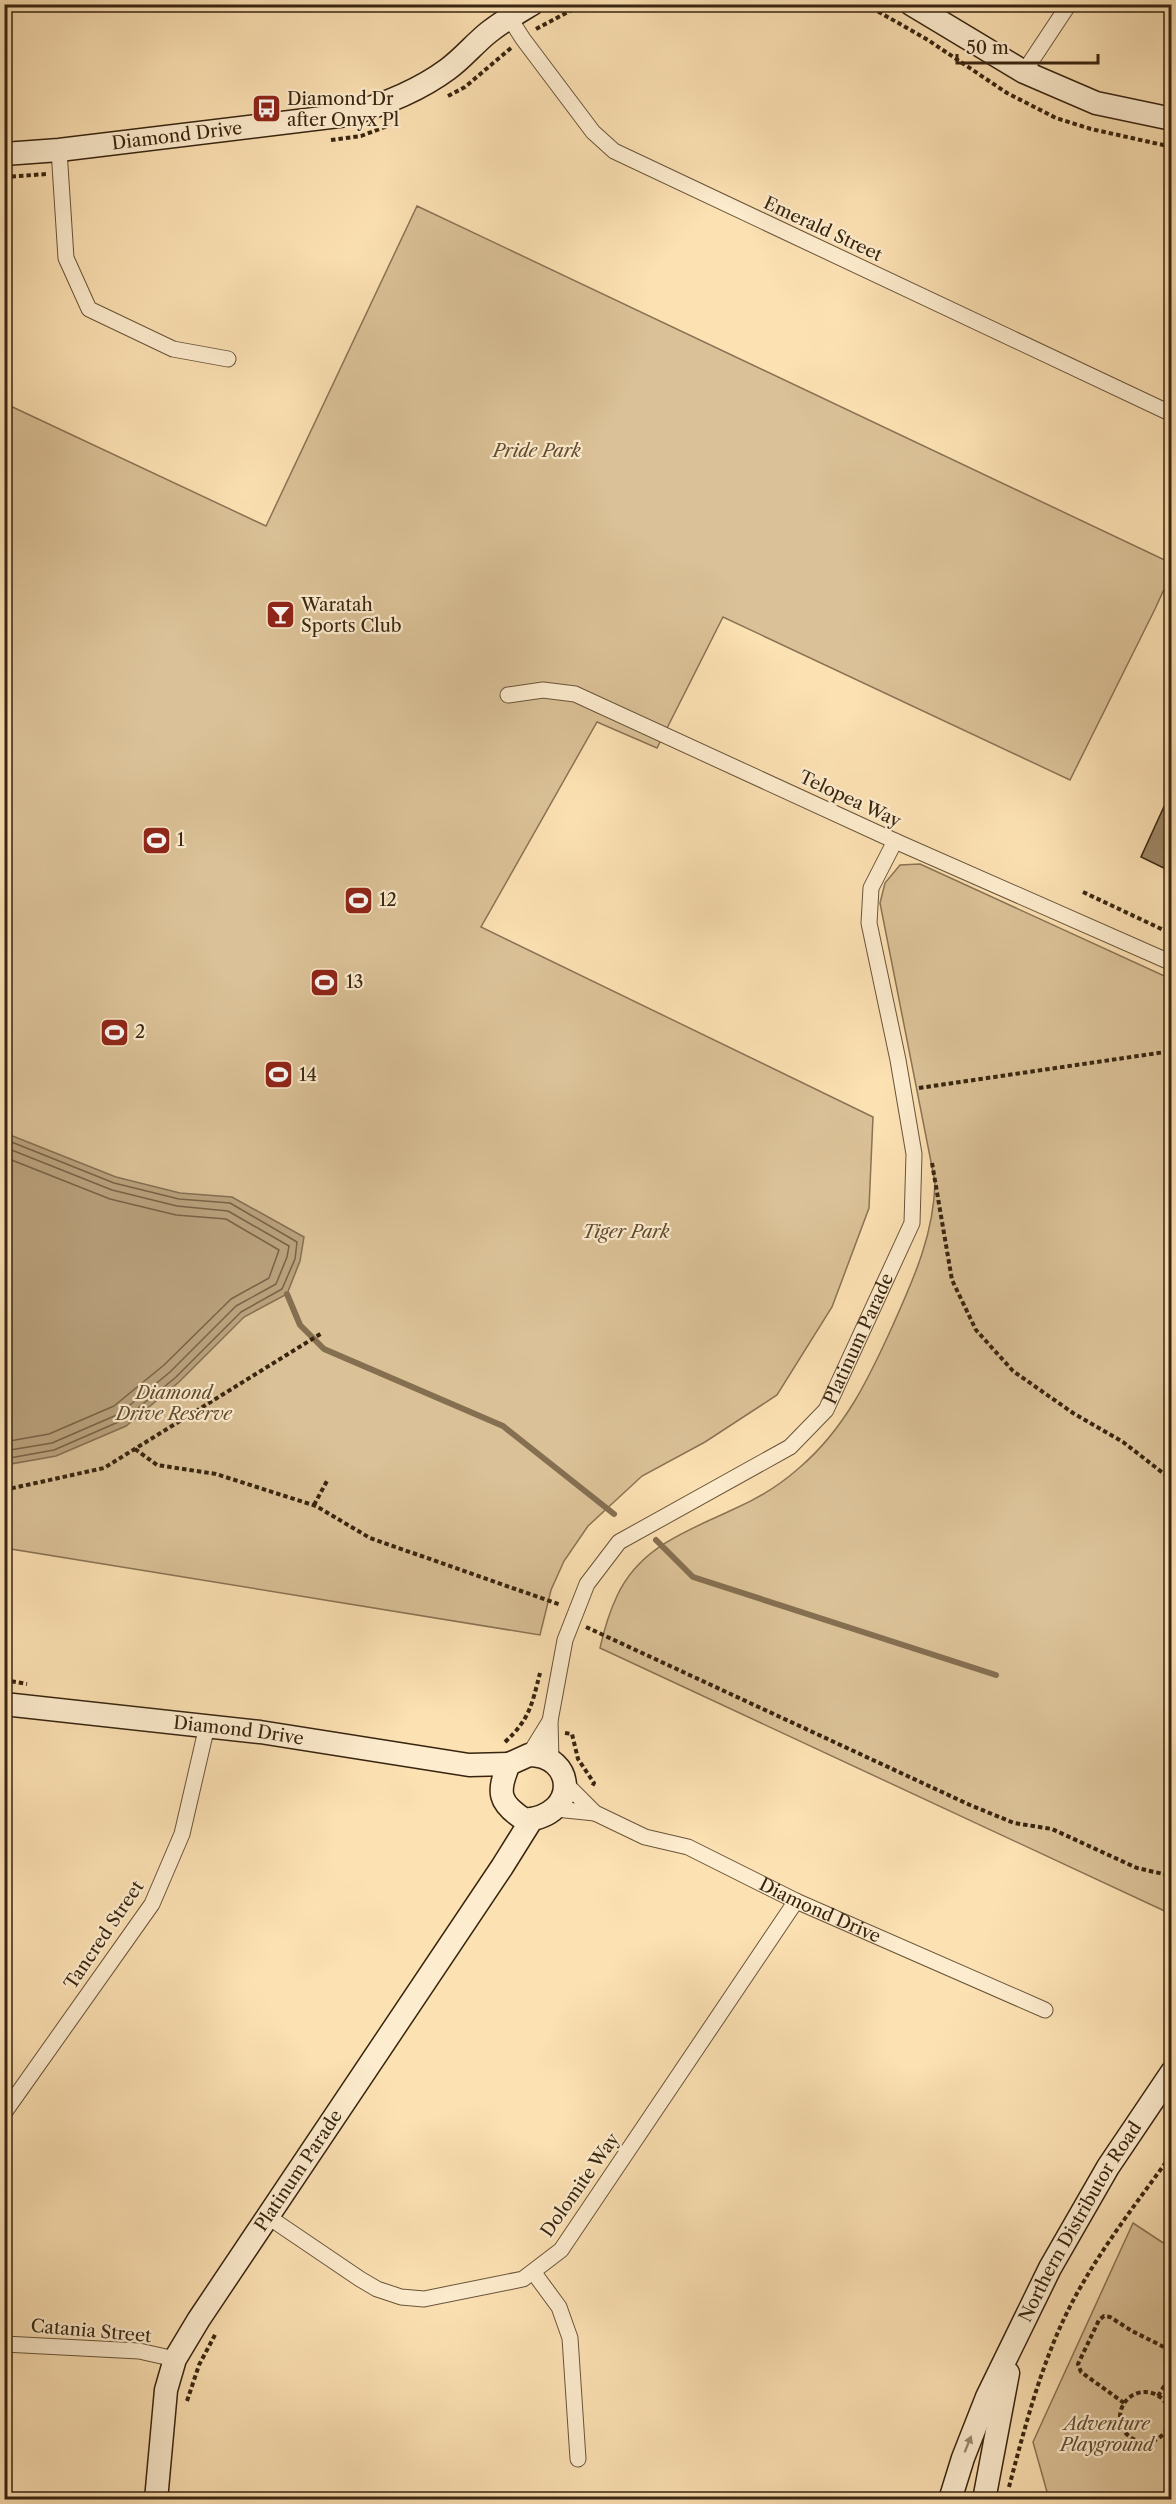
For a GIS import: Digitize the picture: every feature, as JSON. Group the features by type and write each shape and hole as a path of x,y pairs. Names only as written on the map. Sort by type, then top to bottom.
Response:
{"street":[{"name":"Diamond Drive","path":"4,154 58,150 240,126 347,115 372,108 402,97 427,83 454,64 509,17 532,4"},
{"path":"911,4 1024,72 1095,103 1172,119"},
{"path":"1024,72 1069,4"},
{"name":"Emerald Street","path":"509,17 593,132 614,151 1172,414"},
{"path":"58,150 66,258 89,309 173,349 228,359"},
{"name":"Telopea Way","path":"508,695 543,690 575,694 895,841 1172,963"},
{"name":"Platinum Parade","path":"523,1756 550,1721 565,1640 587,1584 619,1542 790,1447 826,1410 912,1223 914,1154 898,1060 869,923 871,888 895,841"},
{"name":"Diamond Drive","path":"4,1704 260,1732 470,1765 523,1756"},
{"name":"Platinum Parade","path":"523,1756 550,1721"},
{"name":"Tancred Street","path":"4,2113 152,1904 182,1834 207,1726"},
{"path":"470,1765 515,1809 549,1814 556,1809 564,1792 562,1774 523,1756 501,1783 515,1809"},
{"name":"Diamond Drive","path":"564,1782 595,1813 645,1837 688,1847 796,1900 1045,2010"},
{"name":"Platinum Parade","path":"156,2499 166,2390 175,2359 267,2216 502,1868 515,1809"},
{"name":"Diamond Drive","path":"556,1809 595,1813"},
{"name":"Dolomite Way","path":"267,2216 360,2279 377,2289 401,2297 424,2300 523,2279 561,2250 796,1900"},
{"name":"Northern Distributor Road","path":"950,2499 987,2397 1050,2268 1080,2212 1172,2072"},
{"path":"534,2272 559,2307 570,2338 578,2459"},
{"name":"Catania Street","path":"4,2344 139,2351 175,2359"},
{"name":"Northern Distributor Road","path":"984,2499 1014,2345"}],"path":[{"path":"1083,892 1172,934"},
{"path":"921,1099 919,1088 1172,1051"},
{"path":"930,1156 952,1280 976,1330 1014,1371 1073,1413 1123,1442 1172,1480"},
{"path":"4,1490 104,1468 322,1333"},
{"path":"135,1449 157,1466 216,1474 314,1505 370,1538 561,1605"},
{"path":"314,1505 328,1479"},
{"path":"558,1614 565,1598"},
{"path":"584,1626 970,1805 1014,1823 1052,1829 1137,1868 1172,1876"},
{"path":"523,1756 521,1727 531,1707 542,1665"},
{"path":"1007,2496 1039,2380 1075,2297 1107,2244 1172,2154"},
{"path":"1124,2403 1081,2372 1078,2364 1099,2320 1104,2316 1110,2317 1172,2351"},
{"path":"185,2406 199,2366 219,2330"},
{"path":"1158,2396 1172,2374"},
{"path":"1140,2393 1158,2396 1167,2406 1170,2427 1159,2438 1144,2443 1136,2441 1124,2432 1120,2425 1119,2417 1124,2403 1140,2393"}],"green space":[{"path":"417,206 1171,563 1171,574 1155,609 1070,780 723,617 657,748 597,722 481,927 873,1117 869,1208 832,1307 777,1395 705,1442 642,1476 588,1526 564,1561 551,1590 540,1635 5,1548 4,403 266,526"},
{"path":"920,864 1171,979 1171,1914 600,1648 617,1596 627,1579 652,1552 683,1533 751,1501 776,1486 799,1468 830,1437 865,1383 908,1290 927,1238 935,1182 880,903 885,883 900,865"},
{"name":"Adventure Playground","path":"1133,2223 1171,2248 1171,2499 1049,2499 1033,2442"}],"water":[{"path":"5,1133 116,1177 180,1193 232,1197 304,1237 300,1261 287,1294 244,1317 179,1382 126,1426 56,1456 5,1465"}],"building":[{"path":"1167,800 1172,802 1172,872 1141,857"}],"waterway":[{"path":"287,1294 300,1325 324,1349 503,1426 614,1514"},
{"path":"656,1540 693,1577 996,1675"}],"place":[{"name":"Diamond Dr after Onyx Pl","path":"266,109"},
{"name":"Waratah Sports Club","path":"280,615"},
{"name":"1","path":"156,840"},
{"name":"12","path":"358,900"},
{"name":"13","path":"325,982"},
{"name":"2","path":"114,1032"},
{"name":"14","path":"278,1075"}],"park label":[{"name":"Pride Park","path":"537,451"},
{"name":"Tiger Park","path":"626,1232"},
{"name":"Diamond Drive Reserve","path":"174,1403"}]}
